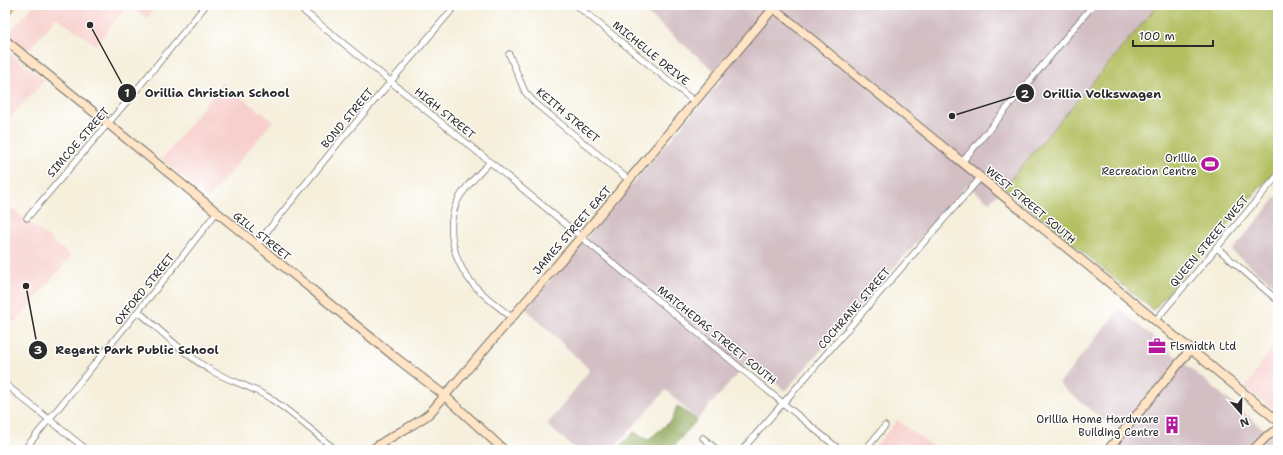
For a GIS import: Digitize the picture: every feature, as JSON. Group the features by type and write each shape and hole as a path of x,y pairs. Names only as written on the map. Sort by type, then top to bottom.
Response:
{"highway":[{"path":"5,10 10,5"}],"street":[{"name":"SIMCOE STREET","path":"27,218 206,5"},
{"name":"HIGH STREET","path":"296,5 581,237"},
{"name":"BOND STREET","path":"256,245 456,5"},
{"name":"MICHELLE DRIVE","path":"576,5 696,102"},
{"path":"962,162 1093,5"},
{"name":"JAMES STREET EAST","path":"372,450 388,438 418,423 430,413 696,102 773,6"},
{"name":"WEST STREET SOUTH","path":"773,6 1278,421"},
{"name":"GILL STREET","path":"5,40 216,213 444,395 504,450"},
{"name":"KEITH STREET","path":"509,54 525,92 535,103 629,180"},
{"path":"490,162 466,188 457,202 451,220 452,239 457,257 466,275 478,290 511,318"},
{"name":"QUEEN STREET WEST","path":"1155,321 1278,174"},
{"name":"COCHRANE STREET","path":"742,450 981,177"},
{"name":"OXFORD STREET","path":"24,450 216,213"},
{"name":"MATCHEDAS STREET SOUTH","path":"581,237 840,450"},
{"path":"1216,247 1276,299"},
{"path":"138,311 165,335 211,370 230,380 250,387 269,398 336,450"},
{"path":"1108,450 1190,350"},
{"path":"5,384 87,450"},
{"path":"865,450 885,426"},
{"path":"1253,450 1267,436 1278,430"},
{"path":"702,438 717,450"}],"shaded area":[{"path":"34,5 128,5 96,45 56,17 28,51 8,34"},
{"path":"129,5 157,5 147,18"},
{"path":"637,5 1158,5 1007,185 989,202 967,185 785,391 750,360 697,420 666,390 612,450 577,450 547,425 590,370 526,309 723,78"},
{"path":"5,50 45,80 5,123"},
{"path":"222,83 273,121 208,199 162,159"},
{"path":"1278,195 1278,288 1232,251"},
{"path":"5,203 71,256 15,323 5,315"},
{"path":"1119,309 1278,441 1278,450 1115,450 1125,438 1059,384"},
{"path":"1278,339 1278,413 1245,388"},
{"path":"897,420 937,450 873,450"}],"green space":[{"path":"1158,5 1278,5 1278,167 1153,310 1004,187"},
{"path":"677,406 697,420 670,450 616,450 634,432 648,440 672,420"}],"place":[{"name":"Orillia Christian School","path":"90,25"},
{"name":"Orillia Volkswagen","path":"952,116"},
{"name":"Orillia Recreation Centre","path":"1210,164"},
{"name":"Regent Park Public School","path":"26,286"},
{"name":"Flsmidth Ltd","path":"1157,346"},
{"name":"Orillia Home Hardware Building Centre","path":"1172,425"}]}
